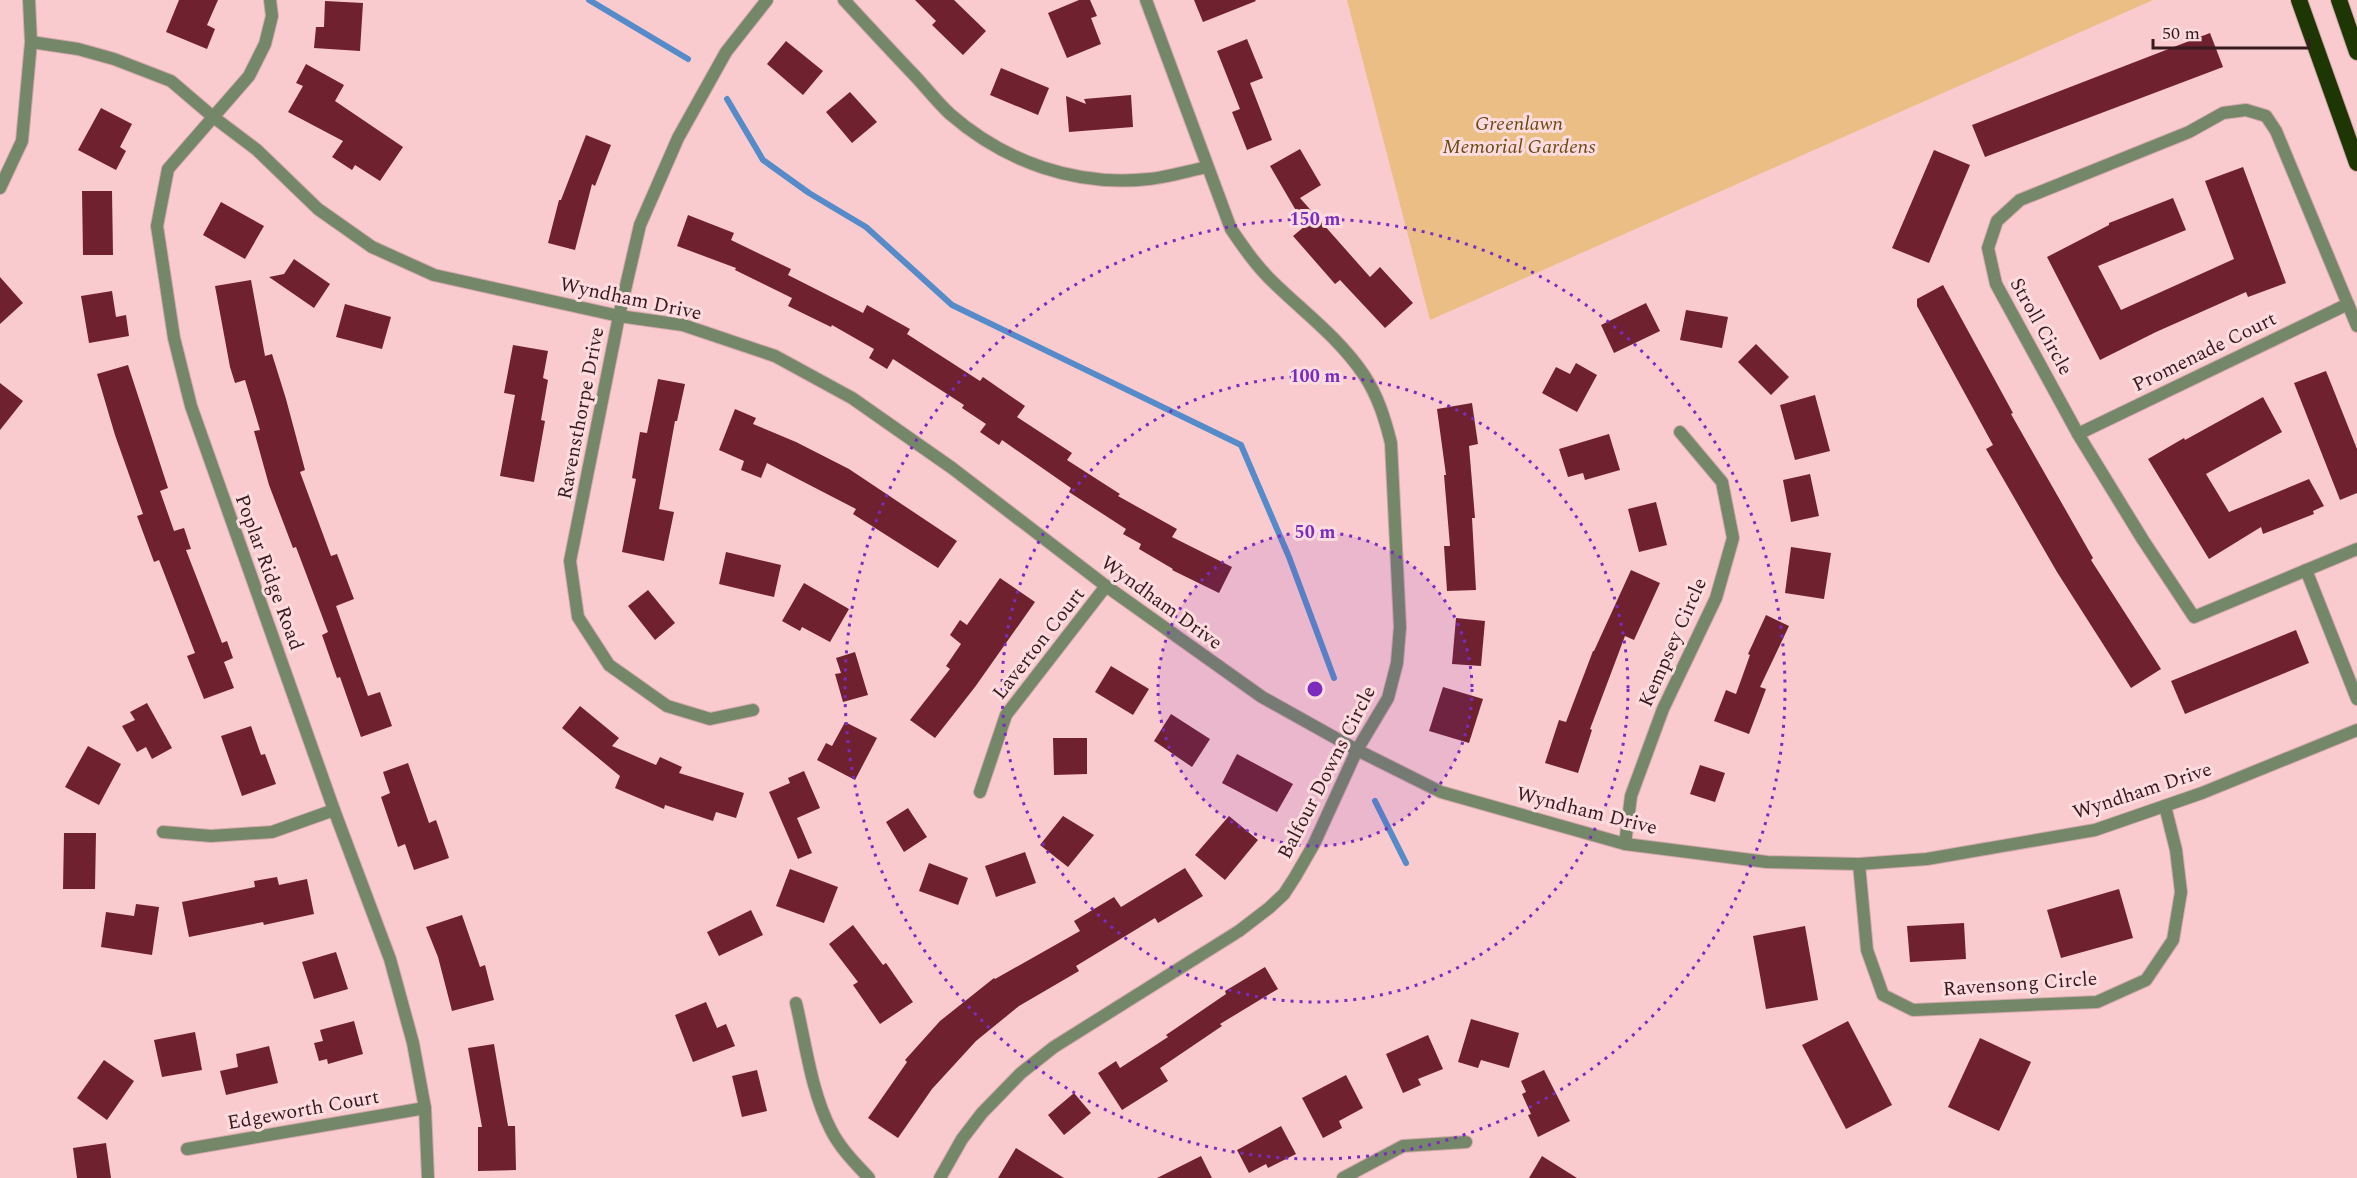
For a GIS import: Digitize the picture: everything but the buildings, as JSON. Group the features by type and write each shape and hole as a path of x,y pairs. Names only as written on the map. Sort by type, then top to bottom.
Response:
{"highway":[{"path":"2299,0 2357,163"},
{"path":"2339,0 2357,52"}],"street":[{"path":"0,188 22,141 31,42 28,0"},
{"name":"Poplar Ridge Road","path":"270,0 273,16 265,44 249,76 168,169 157,226 174,338 191,406 334,810 390,959 413,1042 425,1108 428,1178"},
{"name":"Ravensthorpe Drive","path":"753,711 710,719 667,706 609,665 578,617 570,561 619,316 640,225 678,138 726,52 767,0"},
{"path":"844,0 949,113 978,136 1010,154 1043,168 1080,178 1149,179 1207,167"},
{"name":"Balfour Downs Circle","path":"940,1178 962,1139 982,1113 1021,1073 1054,1047 1239,931 1284,894 1314,843 1357,750 1388,698 1397,663 1400,627 1392,443 1376,397 1364,375 1344,350 1273,282 1249,255 1232,229 1146,0"},
{"name":"Wyndham Drive","path":"31,42 87,51 171,81 257,150 318,209 372,247 434,275 619,316 683,325 775,356 852,398 952,468 1106,586 1262,697 1357,750 1441,792 1625,843 1767,862 1859,864 1927,860 2095,830 2202,793 2357,730"},
{"name":"Stroll Circle","path":"2357,326 2276,131 2266,116 2246,110 2223,113 2189,132 2020,200 1997,221 1988,248 1996,284 2078,434 2143,540 2194,617 2357,549"},
{"name":"Promenade Court","path":"2078,434 2348,304"},
{"name":"Kempsey Circle","path":"1625,843 1631,796 1663,709 1716,598 1733,538 1722,482 1680,432"},
{"path":"2306,570 2357,699"},
{"name":"Laverton Court","path":"980,792 1006,715 1106,586"},
{"name":"Ravensong Circle","path":"1859,864 1868,950 1883,995 1913,1010 2097,1002 2146,980 2173,940 2181,892 2176,850 2165,806"},
{"path":"163,832 211,836 273,832 334,810"},
{"path":"796,1003 812,1074 828,1122 851,1159 869,1178"},
{"name":"Edgeworth Court","path":"187,1149 425,1108"},
{"path":"1343,1178 1403,1146 1466,1142"}],"green space":[{"name":"Greenlawn Memorial Gardens","path":"1347,0 2153,0 1430,320"}],"waterway":[{"path":"589,0 688,59"},
{"path":"727,99 763,160 809,193 866,227 952,305 1241,445 1289,557 1334,678"},
{"path":"1375,801 1406,863"}]}
